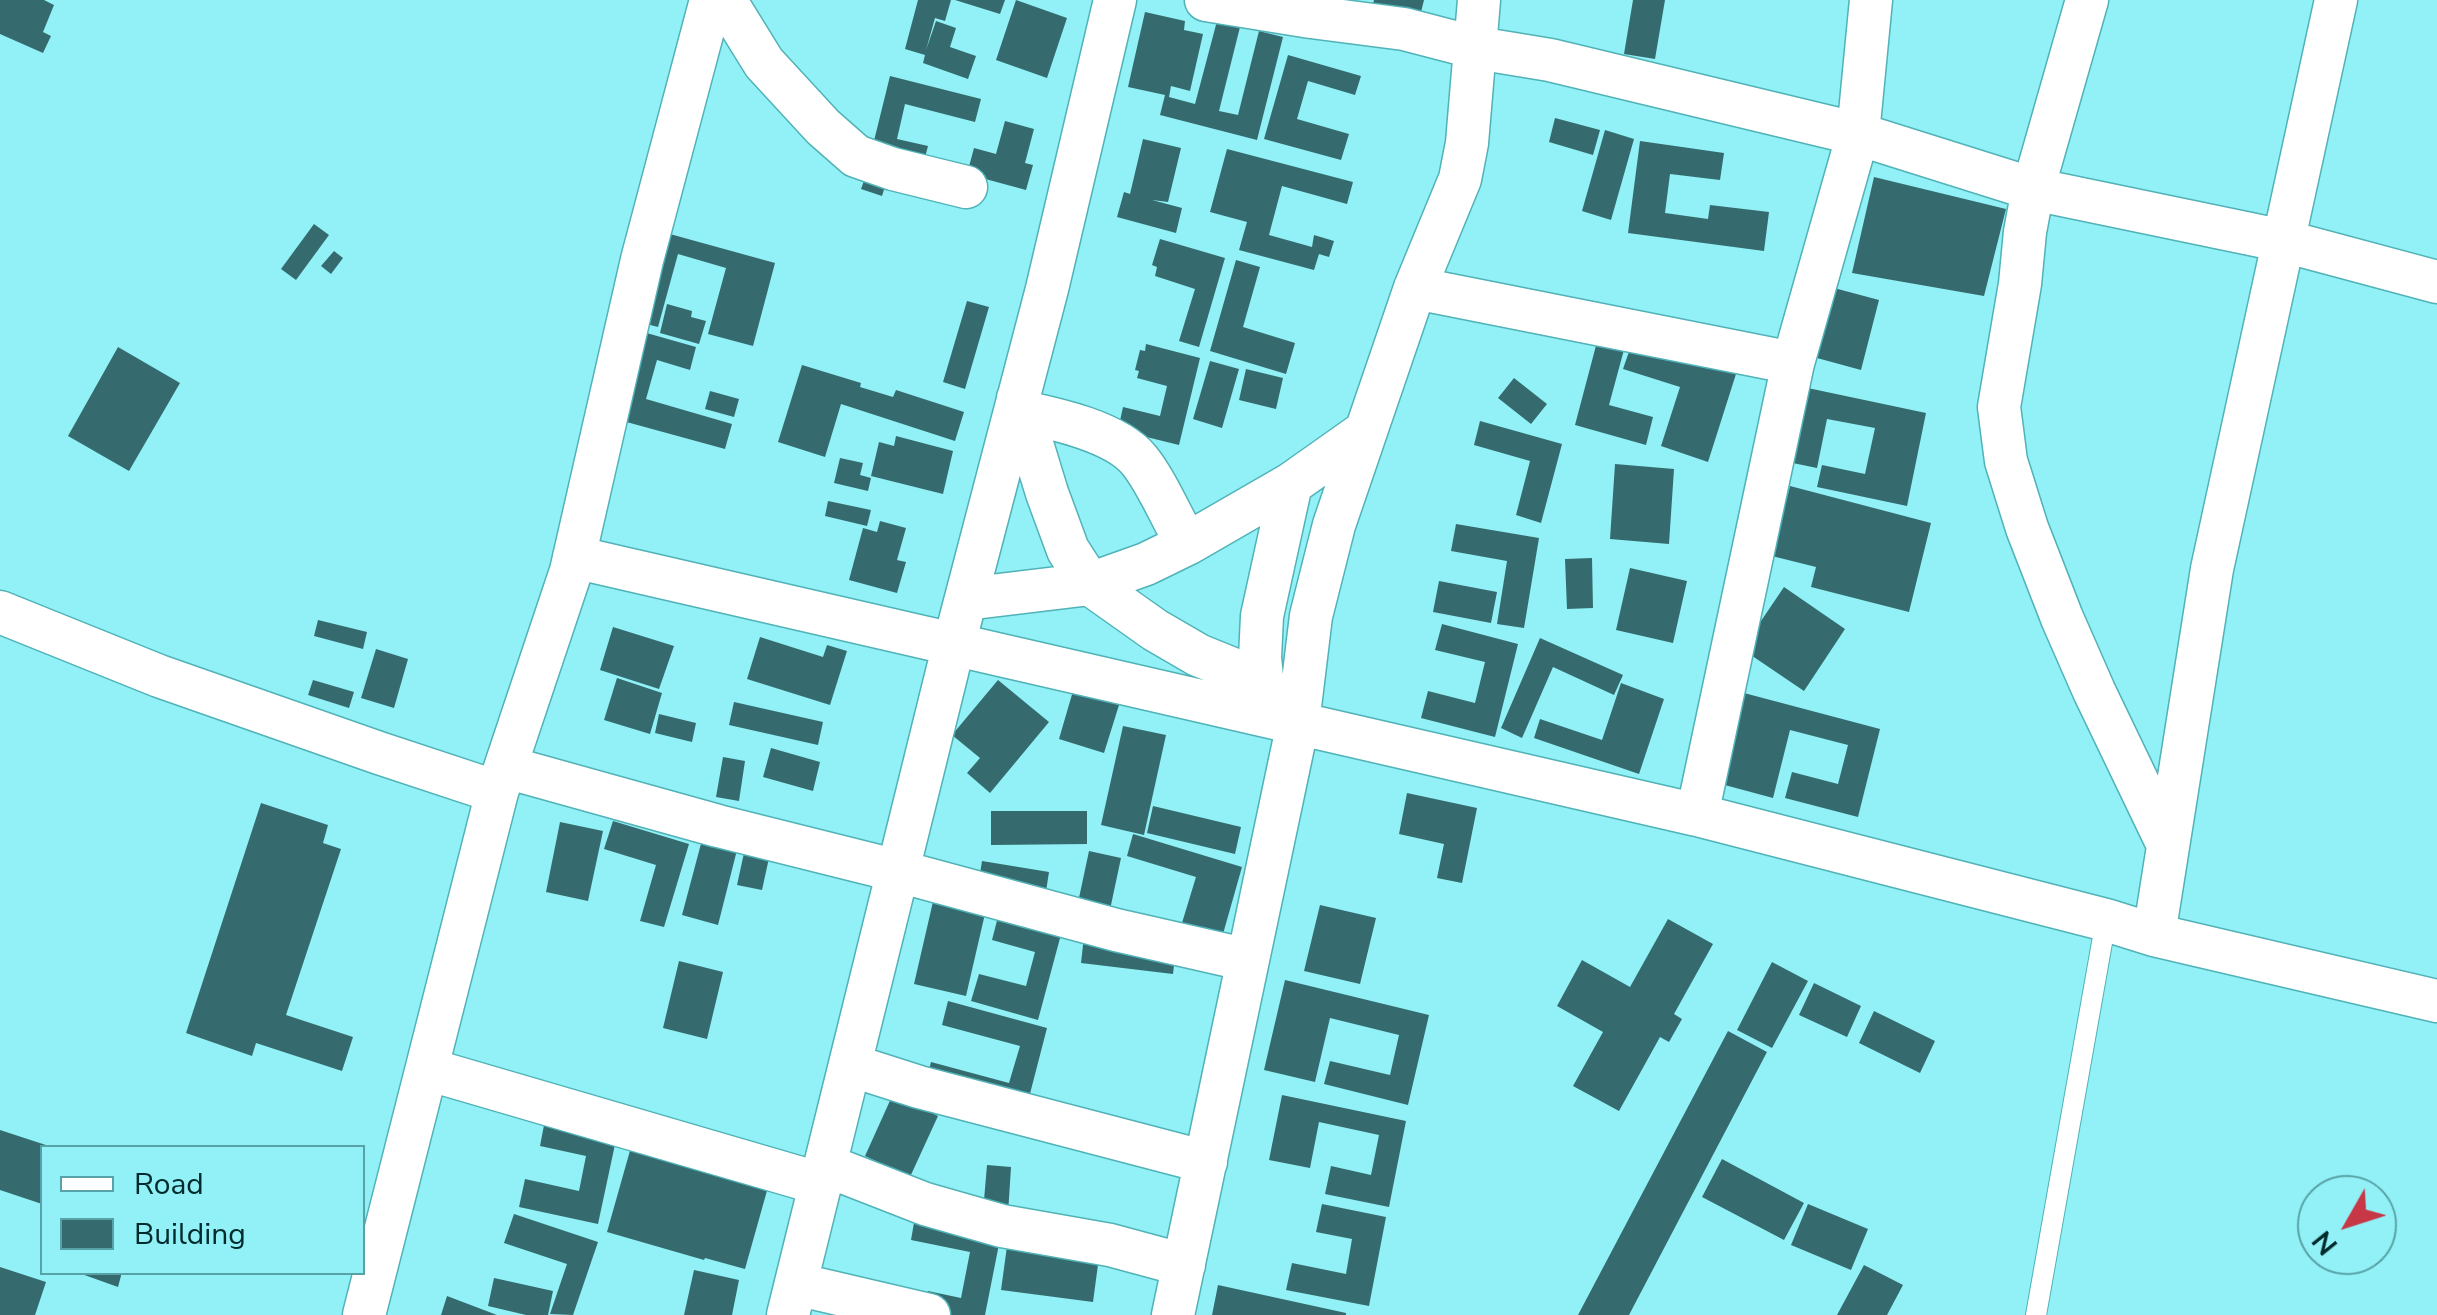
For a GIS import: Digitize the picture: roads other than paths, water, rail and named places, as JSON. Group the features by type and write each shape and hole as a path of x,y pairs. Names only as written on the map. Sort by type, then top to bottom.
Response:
{"street":[{"path":"364,1315 501,780 574,557 642,260 712,0"},
{"path":"725,0 764,63 823,127 856,156 966,187"},
{"path":"929,1315 792,1300 954,644 1020,405 1114,0"},
{"path":"1206,0 1404,28 1476,48 1550,60 1858,134 2033,189 2284,241 2437,282"},
{"path":"1174,1315 1248,960 1276,706 1311,616 1334,525 1366,431 1416,288 1460,179 1467,143 1479,0"},
{"path":"1696,814 1793,363 1858,134 1871,0"},
{"path":"2087,0 2033,189 1999,406 2006,461 2026,528 2062,618 2168,845"},
{"path":"2154,935 2212,570 2336,0"},
{"path":"1416,288 1793,363"},
{"path":"1020,405 1104,436 1125,448 1139,460 1186,544"},
{"path":"1020,405 1068,550 1090,584 1276,706"},
{"path":"966,599 1090,584 1146,564 1291,484 1366,431"},
{"path":"1276,706 1260,658 1262,616 1291,484"},
{"path":"574,557 954,644 1276,706 2154,935 2437,1000"},
{"path":"0,612 159,676 379,754 718,826 1116,930 1248,960"},
{"path":"850,1065 919,1087 1206,1162"},
{"path":"426,1069 823,1174 986,1222 1184,1265"}],"lane":[{"path":"2036,1315 2106,920"}]}
